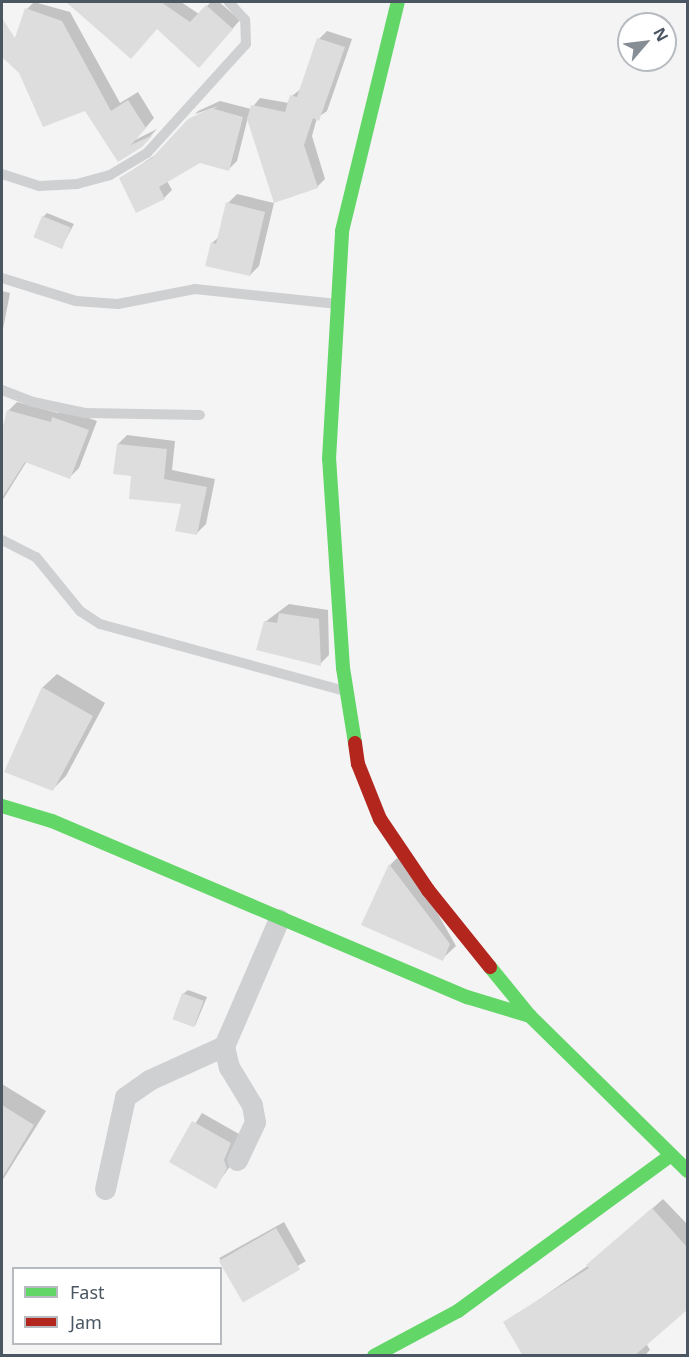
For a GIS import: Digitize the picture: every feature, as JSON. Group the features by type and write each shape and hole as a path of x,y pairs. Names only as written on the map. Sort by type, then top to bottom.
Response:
{"main road":[{"path":"398,2 360,145 342,231 329,459 346,691 358,764 380,819 428,890 530,1016 687,1171"},
{"path":"2,806 52,821 467,998 530,1016"},
{"path":"374,1356 458,1311 671,1155"}],"street":[{"path":"237,1160 255,1122 252,1105 229,1067 224,1046 279,919"},
{"path":"105,1189 125,1097 149,1080 224,1046"}],"lane":[{"path":"2,174 39,186 77,184 110,175 147,153 246,44 245,20 229,2"},
{"path":"2,278 76,301 118,304 195,289 339,304"},
{"path":"2,390 33,402 85,413 200,415"},
{"path":"2,540 36,556 80,612 100,624 346,691"}],"building":[{"path":"66,2 161,2 190,22 206,5 233,29 199,68 157,29 131,59"},
{"path":"25,8 62,21 111,111 128,100 146,128 131,145 153,135 142,147 118,162 85,111 43,127 19,73 2,57 2,18 15,38"},
{"path":"317,38 345,47 319,121 313,118 304,145 318,188 274,203 247,119 251,105 285,112 290,95 297,97"},
{"path":"211,108 243,117 229,171 200,163 159,187 165,199 136,213 119,178 152,158 188,119"},
{"path":"226,202 265,212 250,276 205,266 211,242 216,244"},
{"path":"42,216 71,228 62,249 33,237"},
{"path":"7,410 51,422 52,417 89,430 70,479 25,462 2,498 2,430"},
{"path":"117,444 167,449 164,479 207,487 197,535 175,531 181,504 129,499 131,476 113,474"},
{"path":"279,613 319,619 321,666 256,650 264,621 277,623"},
{"path":"42,687 93,716 53,791 4,772"},
{"path":"389,864 450,944 443,961 361,925"},
{"path":"182,993 204,1001 194,1027 172,1019"},
{"path":"2,1105 34,1125 2,1178"},
{"path":"192,1121 231,1143 224,1160 227,1168 216,1189 169,1162"},
{"path":"652,1208 687,1247 687,1310 634,1356 523,1356 503,1322 589,1268 586,1265"},
{"path":"276,1228 300,1270 243,1303 219,1261"}],"traffic: fast":[{"path":"355,743 343,668 329,459 342,231 398,2"},
{"path":"2,806 52,821 467,997 530,1016"},
{"path":"490,967 530,1016 688,1171"},
{"path":"374,1356 458,1311 671,1155"}],"traffic: jam":[{"path":"355,743 358,764 380,819 428,890 490,967"}]}
